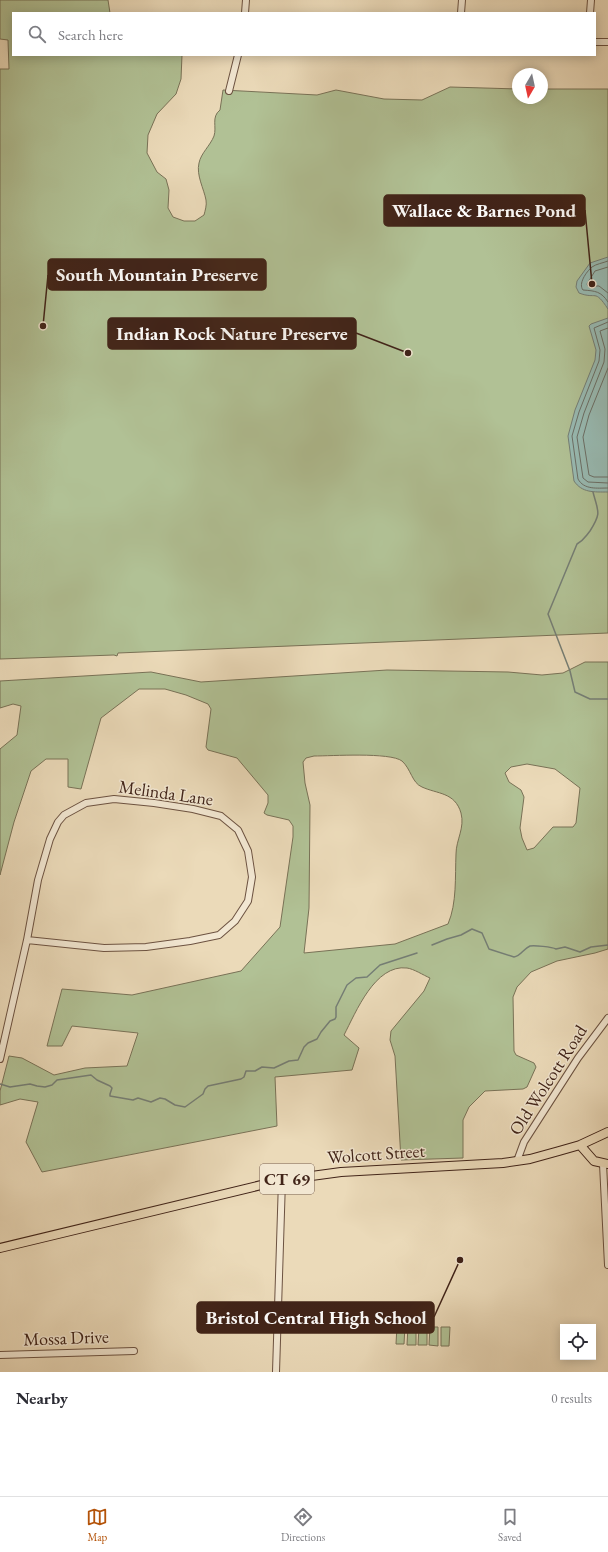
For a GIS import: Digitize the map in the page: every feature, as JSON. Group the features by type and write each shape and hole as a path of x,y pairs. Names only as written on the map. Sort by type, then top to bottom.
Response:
{"main road":[{"name":"CT 69","path":"580,1145 608,1132"},
{"name":"Wolcott Street","path":"0,1248 282,1180 341,1172 517,1161 539,1157 580,1145"},
{"path":"580,1145 594,1161 606,1164"}],"street":[{"path":"245,12 246,0"},
{"path":"461,12 462,0"},
{"path":"590,12 591,0"},
{"path":"596,42 608,42"},
{"path":"229,90 238,56"},
{"name":"Melinda Lane","path":"114,799 193,809 221,816 238,830 248,850 252,876 248,901 235,921 219,935 190,941 146,947 104,948 27,940 38,880 50,838 58,822 64,815 86,803 114,799"},
{"path":"0,1059 27,940"},
{"name":"Old Wolcott Road","path":"517,1161 524,1142 578,1058 608,1018"},
{"path":"606,1164 608,1265"},
{"path":"276,1372 282,1180"},
{"name":"Mossa Drive","path":"0,1355 134,1351"}],"green space":[{"path":"0,0 108,0 110,12 12,12 12,56 182,56 181,79 176,94 157,114 148,135 147,153 157,172 166,179 169,190 168,208 173,217 184,221 195,221 204,215 206,202 198,168 202,156 215,133 215,119 220,110 223,90 317,95 336,90 384,99 422,100 450,87 512,89 512,104 548,104 548,89 608,89 608,633 118,653 117,656 0,659 0,69 9,69 8,40 0,39"},
{"path":"585,662 608,662 608,949 557,961 531,972 517,987 513,997 514,1051 516,1055 534,1063 536,1067 527,1087 523,1089 485,1091 469,1107 463,1120 463,1158 401,1160 395,1056 390,1040 391,1031 424,991 430,978 407,968 396,969 385,974 376,981 354,1014 344,1035 359,1048 352,1070 275,1077 277,1126 42,1172 26,1142 38,1102 20,1099 0,1105 0,1091 9,1056 22,1058 54,1075 85,1068 127,1066 138,1033 72,1026 62,1046 47,1046 62,989 132,995 241,971 280,927 293,837 293,826 289,820 264,813 268,803 268,795 237,758 208,750 206,747 211,709 208,704 186,695 165,689 139,689 101,718 81,789 68,787 68,759 46,759 31,771 14,822 0,875 0,749 17,735 21,706 13,704 0,708 0,681 151,672 201,682 387,670 508,672 542,675 563,673","holes":["373,755 395,758 405,764 419,785 450,797 458,806 461,813 462,824 456,849 453,907 448,924 395,944 304,953 309,908 310,805 305,783 303,762 306,758 314,756","527,764 555,769 580,788 576,823 573,827 553,827 534,848 527,850 520,828 524,797 521,790 509,782 505,773 511,767"]},
{"path":"397,1326 405,1326 404,1344 396,1344"},
{"path":"408,1326 416,1326 416,1345 407,1345"},
{"path":"419,1327 427,1327 427,1345 418,1345"},
{"path":"430,1327 438,1327 438,1346 429,1345"},
{"path":"441,1327 450,1327 449,1346 441,1346"}],"water":[{"path":"608,257 608,309 600,299 595,296 579,293 576,287 577,281 590,263"},
{"path":"608,318 608,492 593,492 581,488 574,481 568,436 575,410 595,360 596,350 589,326"}],"waterway":[{"path":"593,492 598,516 586,537 577,544 548,614 570,671 575,692 590,699 608,699"},
{"path":"432,945 461,935 472,929 482,933 489,949 514,957 530,946 543,946 556,949 565,947 580,952 591,947 608,945"},
{"path":"0,1084 10,1087 30,1084 45,1087 52,1085 57,1080 91,1075 112,1088 110,1096 133,1100 138,1098 151,1102 160,1098 165,1099 175,1105 185,1107 203,1094 208,1086 241,1079 244,1077 246,1071 255,1071 262,1067 274,1068 289,1061 298,1060 304,1047 308,1043 317,1039 330,1021 335,1019 336,1007 347,985 356,978 367,977 380,965 417,953"}],"place":[{"name":"Wallace & Barnes Pond","path":"592,284"},
{"name":"South Mountain Preserve","path":"43,326"},
{"name":"Indian Rock Nature Preserve","path":"408,353"},
{"name":"Bristol Central High School","path":"460,1260"}]}
